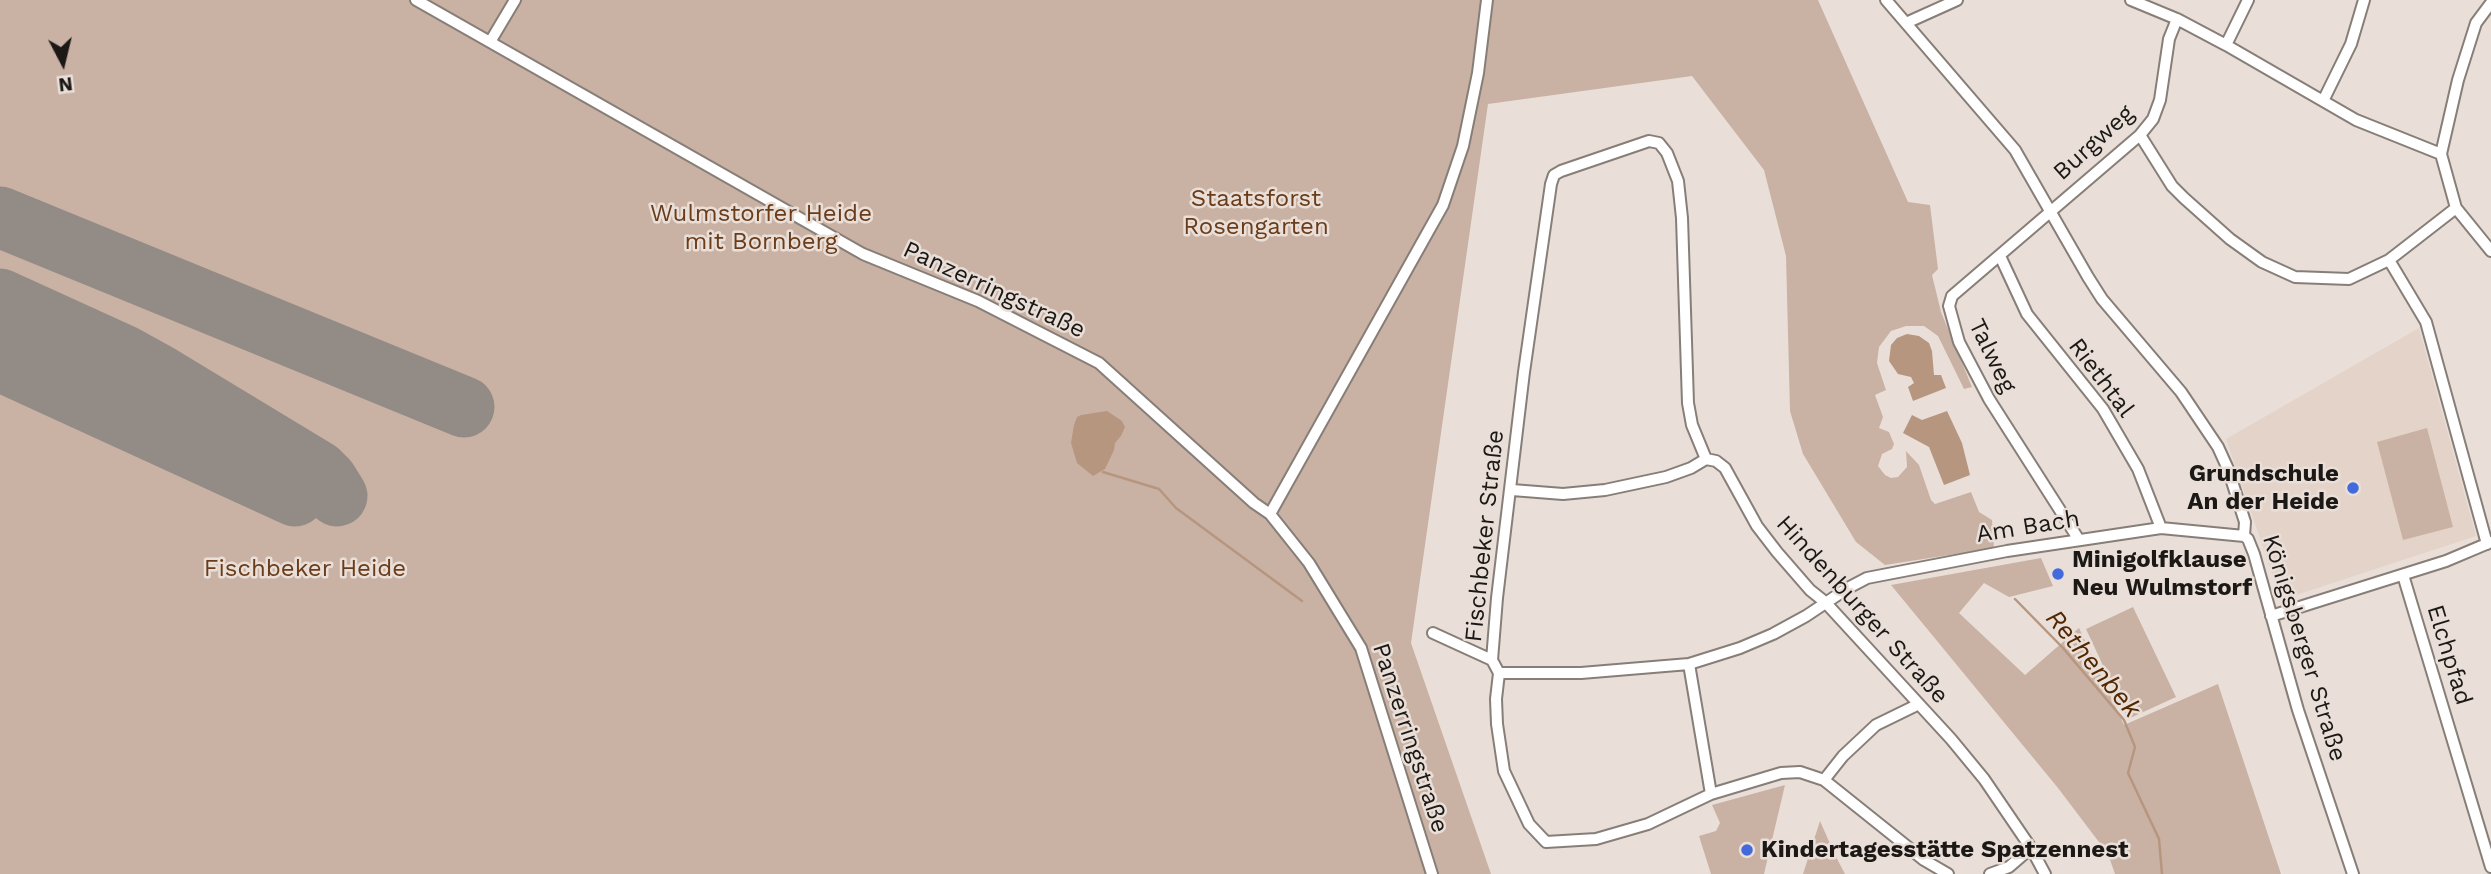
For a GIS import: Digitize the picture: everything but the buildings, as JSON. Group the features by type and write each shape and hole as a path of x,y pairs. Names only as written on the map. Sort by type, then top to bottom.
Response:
{"street":[{"name":"Panzerringstraße","path":"416,0 863,254 978,302 1099,363 1254,503 1270,514 1309,563 1361,648 1432,874"},
{"path":"490,42 516,0"},
{"path":"1270,514 1443,205 1463,146 1478,73 1487,0"},
{"name":"Königsberger Straße","path":"1886,0 2015,150 2070,249 2102,299 2181,391 2214,440 2228,469 2240,505 2245,524 2244,536 2254,554 2298,710 2353,874"},
{"path":"1906,23 1957,0"},
{"path":"2131,0 2177,19 2226,45 2356,120 2441,154"},
{"path":"2226,45 2248,0"},
{"path":"2323,101 2351,44 2364,0"},
{"path":"2491,3 2476,23 2458,80 2441,154 2456,208 2491,251"},
{"name":"Burgweg","path":"2050,211 2140,135 2153,118 2160,100 2169,39 2177,19"},
{"path":"2140,135 2172,186 2183,198 2230,239 2262,262 2295,277 2349,279 2389,260 2456,208"},
{"name":"Fischbeker Straße","path":"1706,460 1692,425 1688,403 1682,218 1678,181 1667,153 1659,143 1649,141 1554,175 1524,372 1497,598 1492,660 1499,673 1497,724 1504,771 1529,824 1546,842 1596,839 1628,831 1670,815 1711,794"},
{"name":"Talweg","path":"2050,211 1952,296 1949,306 1959,342 1989,399 2079,540"},
{"name":"Riethtal","path":"2000,257 2027,314 2101,405 2138,469 2161,528"},
{"path":"2270,617 2403,575 2489,543 2426,321 2389,260"},
{"path":"1512,490 1563,494 1605,490 1666,477 1706,460"},
{"name":"Hindenburger Straße","path":"1706,460 1716,461 1726,468 1757,526 1810,590 1825,602 1919,704 1984,779 2031,848 2045,874"},
{"name":"Am Bach","path":"1499,673 1565,674 1689,664 1740,649 1773,634 1867,578 2007,551 2161,528 2244,536"},
{"name":"Elchpfad","path":"2403,575 2491,867"},
{"path":"1433,633 1492,660"},
{"path":"1689,664 1711,794 1781,773 1800,772 1824,780 1924,860 1948,874"},
{"path":"1824,780 1843,755 1876,725 1919,704"},
{"path":"1990,874 2009,867 2031,848"}],"shaded area":[{"name":"Grundschule An der Heide","path":"2419,328 2476,536 2281,600 2226,439"},
{"path":"1907,334 1919,336 1929,343 1934,375 1941,375 1946,388 1913,401 1908,387 1914,383 1911,377 1898,374 1889,361 1891,345 1897,338"},
{"path":"1107,411 1122,421 1125,427 1115,443 1105,469 1093,476 1077,463 1071,443 1074,425 1077,417 1081,415"},
{"path":"1947,411 1962,443 1970,475 1944,485 1929,447 1903,433 1912,415 1922,420"}],"green space":[{"path":"0,0 1818,0 1908,202 1930,205 1938,269 1932,275 1941,312 1972,387 1964,389 1938,336 1924,326 1906,326 1891,331 1879,347 1877,363 1886,390 1875,395 1883,417 1879,428 1889,432 1894,444 1892,449 1882,454 1878,466 1885,475 1898,477 1907,467 1906,451 1919,465 1931,500 1935,504 1971,492 1979,512 1992,520 1994,548 1885,565 1856,542 1803,454 1790,411 1786,256 1764,170 1692,76 1488,104 1411,643 1491,874 0,874","holes":["1099,363 1257,501 1280,517 1313,560 1343,607 1340,611 1309,563 1254,503"]},
{"path":"2427,428 2453,527 2403,540 2377,442"},
{"path":"2041,558 2053,586 2009,597 1984,583 1959,613 2025,675 2079,628 2124,725 2218,684 2281,874 2115,874 2108,854 2058,788 1891,585"},
{"path":"2133,607 2176,697 2128,719 2086,629"},
{"path":"1785,785 1764,874 1711,874 1699,836 1716,831 1720,823 1712,805"},
{"path":"1820,821 1835,855 1845,874 1803,874"}],"waterway":[{"path":"1103,472 1159,489 1176,508 1302,601"},
{"name":"Rethenbek","path":"2015,599 2063,648 2124,720 2135,747 2128,773 2159,839 2162,874"}],"runway":[{"path":"0,217 464,407"},
{"path":"0,299 123,355 161,376 318,471 337,496"},
{"path":"0,361 295,496"}],"place":[{"name":"Grundschule An der Heide","path":"2353,488"},
{"name":"Minigolfklause Neu Wulmstorf","path":"2058,574"},
{"name":"Kindertagesstätte Spatzennest","path":"1747,850"}],"park label":[{"name":"Staatsforst Rosengarten","path":"1256,213"},
{"name":"Wulmstorfer Heide mit Bornberg","path":"761,228"},
{"name":"Fischbeker Heide","path":"305,569"}]}
